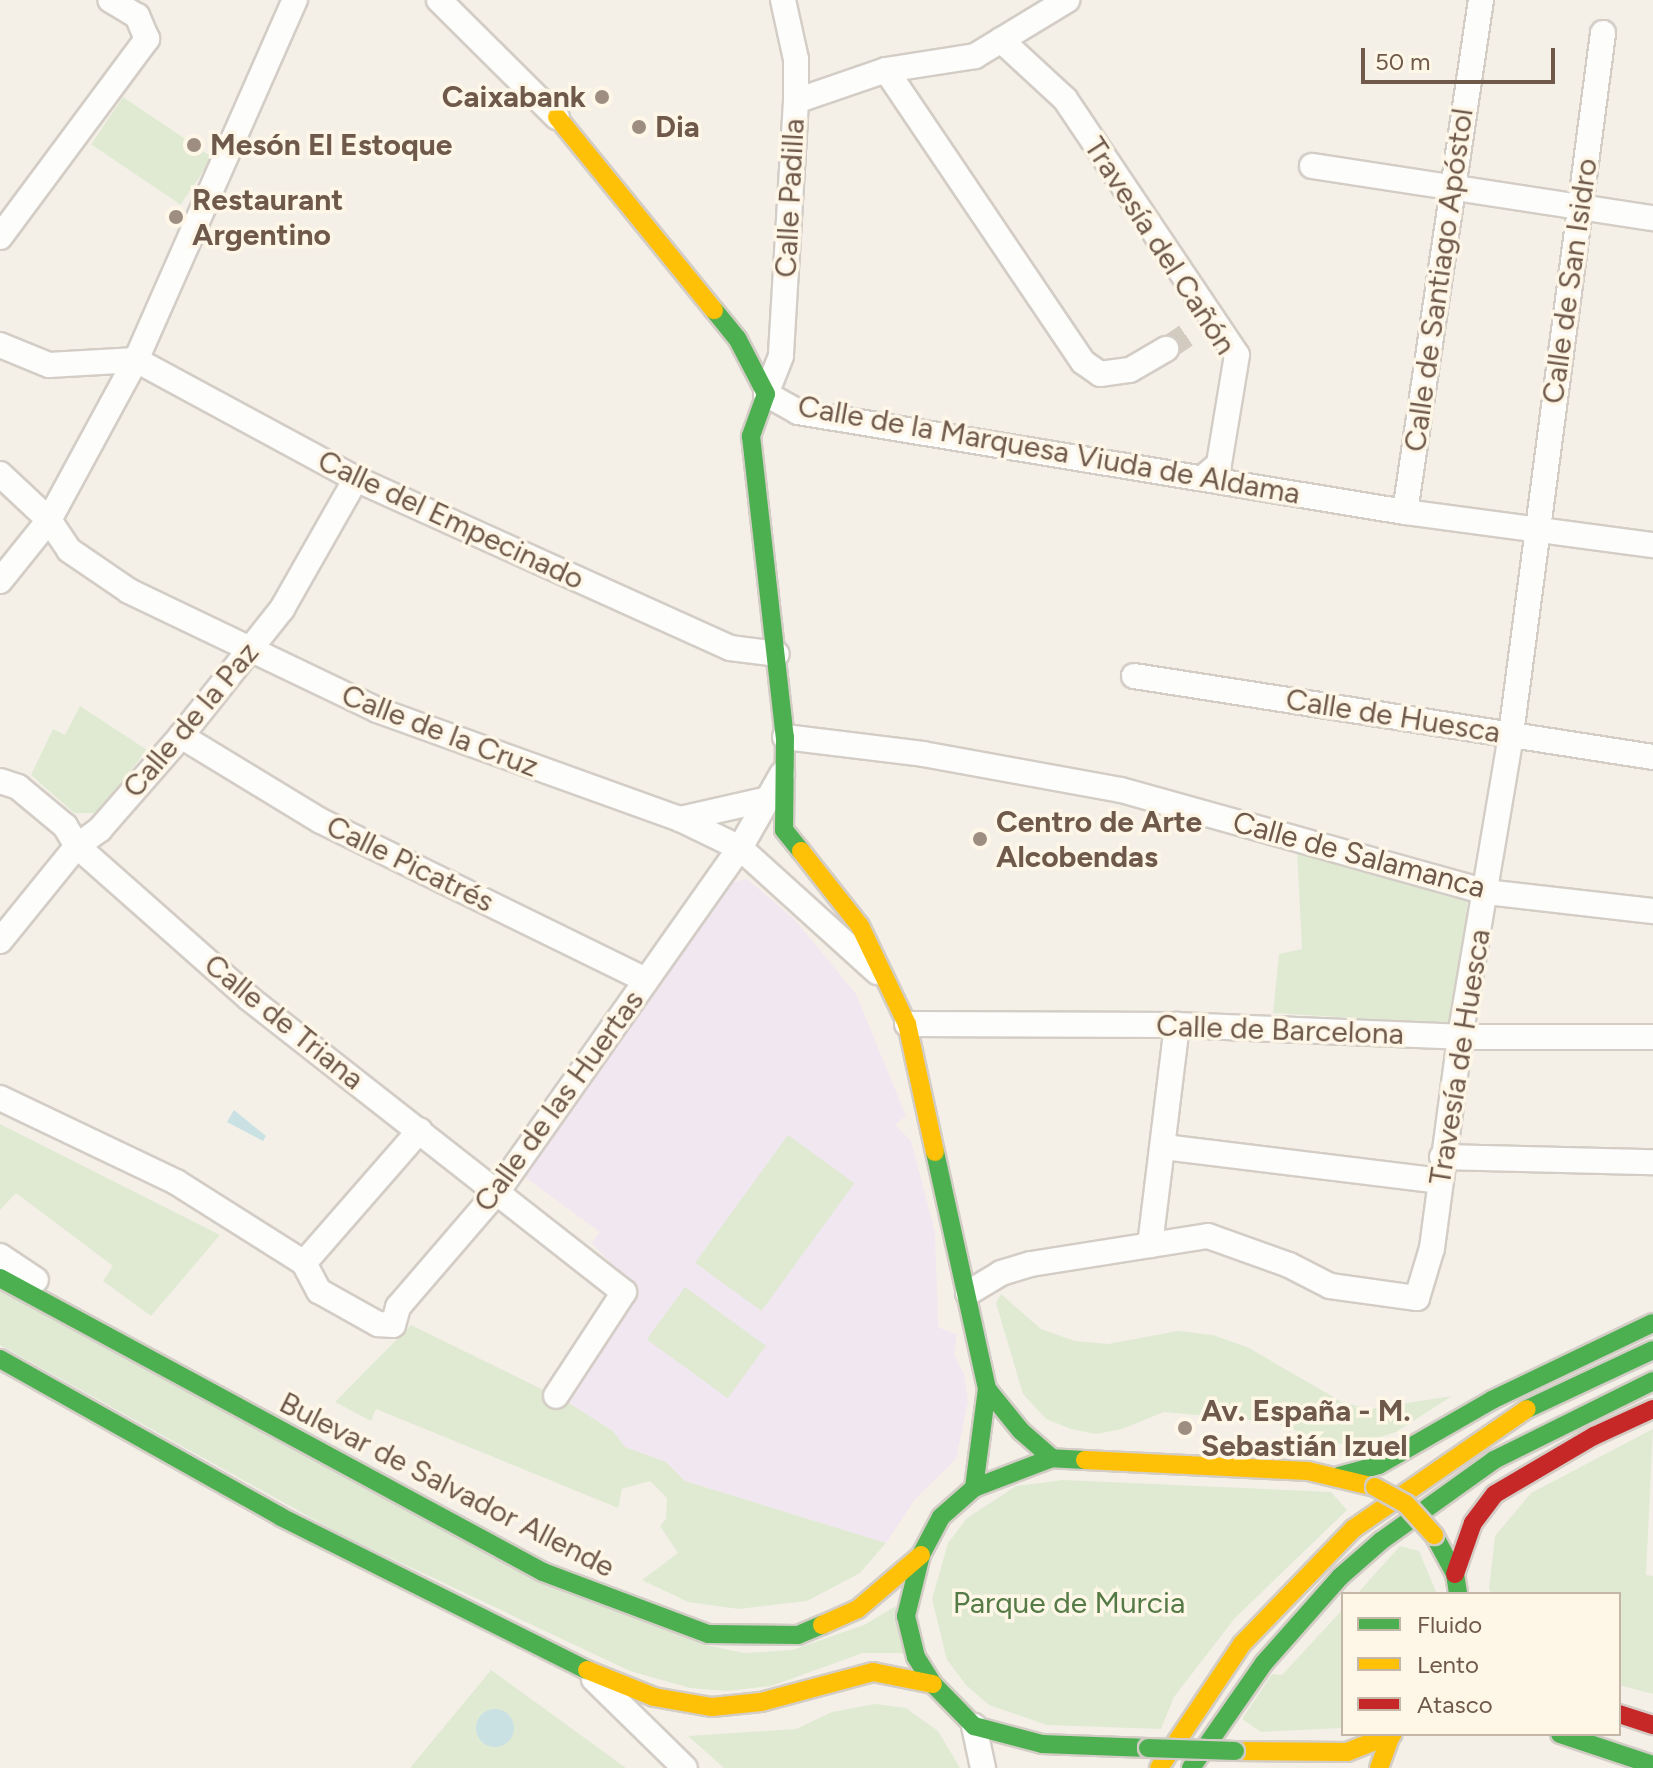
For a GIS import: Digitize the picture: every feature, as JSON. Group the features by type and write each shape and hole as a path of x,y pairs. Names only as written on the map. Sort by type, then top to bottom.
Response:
{"main road":[{"name":"Calle de la Marquesa Viuda de Aldama","path":"557,117 737,338 766,394"},
{"path":"766,394 751,436 785,737 782,774 784,830 860,926 907,1024 987,1389 974,1488"},
{"name":"Bulevar de Salvador Allende","path":"0,1278 543,1572 708,1634 798,1635 858,1609 921,1555"},
{"path":"1339,1476 1379,1465 1492,1400 1653,1323"},
{"path":"1159,1768 1242,1644 1353,1529 1530,1407 1653,1350"},
{"path":"0,1359 281,1517 584,1669 654,1697 712,1707 761,1702 873,1672 933,1684"},
{"path":"1191,1768 1264,1663 1340,1577 1381,1541 1494,1460 1653,1381"},
{"path":"987,1389 1021,1431 1052,1458"},
{"path":"1455,1574 1473,1523 1495,1494 1594,1436 1653,1409"},
{"path":"1242,1760 1148,1748 1042,1744 974,1726 933,1684 916,1657 906,1616 921,1555 941,1517 974,1488 1013,1469 1052,1458 1339,1476 1375,1487 1406,1504 1434,1535 1455,1574 1458,1592"},
{"path":"1621,1715 1653,1725"},
{"path":"1274,1754 1347,1752 1392,1736"},
{"path":"1379,1768 1392,1736"},
{"path":"1566,1736 1653,1765"},
{"path":"1302,1754 1322,1768"}],"street":[{"path":"0,237 147,39 137,16 110,0"},
{"path":"0,581 49,520 136,360 295,0"},
{"name":"Calle de la Marquesa Viuda de Aldama","path":"439,0 557,117"},
{"name":"Calle Padilla","path":"766,394 779,373 781,356 796,101 796,59 783,0"},
{"path":"796,101 886,70 975,56 1067,0"},
{"name":"Calle de Santiago Apóstol","path":"1405,512 1481,0"},
{"name":"Calle de San Isidro","path":"1537,530 1603,33"},
{"name":"Travesía del Cañón","path":"1001,40 1065,99 1202,324 1237,355 1219,464 1204,477"},
{"path":"886,70 1083,362 1100,374 1130,370 1166,349"},
{"path":"1312,166 1653,218"},
{"path":"0,345 49,365 136,360"},
{"name":"Calle del Empecinado","path":"136,360 356,479 730,648 777,654"},
{"name":"Calle de la Marquesa Viuda de Aldama","path":"766,394 798,412 1405,512 1653,545"},
{"name":"Calle de la Cruz","path":"0,474 49,520 69,550 129,591 377,710 680,819 740,848 885,979"},
{"name":"Calle de la Paz","path":"0,941 77,846 100,829 250,651 282,609 356,479"},
{"name":"Travesía de Huesca","path":"1150,1245 1208,1236 1289,1265 1330,1286 1417,1298 1432,1248 1460,1037 1511,734 1537,530"},
{"name":"Calle de Huesca","path":"1134,676 1653,757"},
{"name":"Calle Picatrés","path":"181,736 321,821 646,980"},
{"name":"Calle de Salamanca","path":"785,737 923,754 1121,790 1486,892 1653,911"},
{"name":"Calle de las Huertas","path":"304,1263 319,1291 378,1324 393,1325 398,1307 497,1192 740,848 782,774"},
{"name":"Calle de Triana","path":"0,781 18,787 65,826 77,846 250,999 624,1292 556,1396"},
{"path":"680,819 768,799"},
{"name":"Calle de Barcelona","path":"907,1024 1177,1025 1460,1037 1653,1037"},
{"path":"968,1293 1001,1273 1031,1264 1150,1245 1177,1025"},
{"path":"0,1098 176,1182 304,1263 420,1130"},
{"path":"1164,1147 1439,1181"},
{"path":"1442,1157 1653,1162"},
{"path":"0,1256 171,1372"},
{"path":"584,1669 685,1768"},
{"path":"974,1726 983,1768"},
{"path":"1242,1760 1274,1754"}],"shaded area":[{"path":"747,879 794,919 856,994 906,1116 895,1125 911,1141 935,1232 938,1327 957,1335 954,1355 964,1374 968,1402 956,1459 916,1498 886,1543 685,1481 666,1462 625,1447 613,1431 564,1400 639,1294 592,1243 600,1232 521,1174 732,882"}],"green space":[{"path":"123,97 213,157 181,205 91,144"},
{"path":"80,706 147,750 97,813 74,813 31,775 53,729 65,735"},
{"path":"1297,850 1468,899 1452,1024 1273,1013 1279,954 1302,949"},
{"path":"0,1124 220,1235 151,1316 103,1281 113,1266 16,1193 0,1210"},
{"path":"788,1135 854,1183 761,1311 695,1263"},
{"path":"685,1287 766,1346 728,1398 647,1340"},
{"path":"0,1290 701,1644 744,1653 792,1650 864,1625 896,1606 904,1653 863,1653 771,1686 727,1691 690,1688 630,1671 342,1535 0,1345"},
{"path":"1001,1294 1041,1329 1075,1341 1108,1344 1178,1331 1213,1335 1249,1348 1342,1402 1369,1409 1452,1396 1396,1432 1363,1443 1332,1444 1273,1422 1164,1412 1122,1429 1096,1434 1071,1429 1046,1419 1023,1394 996,1303"},
{"path":"411,1325 564,1400 613,1431 625,1447 666,1462 685,1481 886,1543 860,1573 807,1601 739,1609 688,1602 642,1580 678,1553 660,1526 666,1519 667,1498 650,1481 622,1489 618,1508 376,1409 371,1421 335,1402"},
{"path":"1653,1429 1646,1575 1653,1576 1653,1694 1621,1686 1621,1592 1491,1592 1495,1536 1531,1493"},
{"name":"Parque de Murcia","path":"1063,1480 1331,1492 1347,1510 1235,1618 1174,1697 1161,1729 1047,1725 989,1705 966,1685 947,1660 932,1599 948,1543 967,1518 1016,1486"},
{"path":"1400,1546 1419,1551 1436,1592 1359,1592"},
{"path":"1341,1611 1341,1728 1261,1732 1242,1719 1272,1674 1282,1675"},
{"path":"491,1670 626,1768 410,1768"},
{"path":"875,1704 906,1708 938,1731 960,1768 724,1768 688,1736 796,1729 832,1712"}],"water":[{"path":"234,1110 266,1136 263,1141 227,1122"},
{"path":"495,1709 508,1715 514,1728 508,1741 495,1747 482,1741 476,1728 482,1715"}],"tunnel":[{"path":"1166,349 1193,331"}],"traffic: fast":[{"path":"714,310 737,338 766,394 751,436 785,737 784,830 801,851"},
{"path":"935,1152 987,1389 974,1488"},
{"path":"0,1278 543,1572 708,1634 798,1635 822,1625"},
{"path":"1339,1476 1379,1465 1492,1400 1653,1323"},
{"path":"1527,1409 1653,1350"},
{"path":"0,1359 281,1517 587,1670"},
{"path":"1191,1768 1264,1663 1340,1577 1381,1541 1494,1460 1653,1381"},
{"path":"987,1389 1021,1431 1052,1458"},
{"path":"1085,1460 1052,1458 974,1488 941,1517 921,1555 906,1616 916,1657 933,1684 974,1726 1042,1744 1148,1748"},
{"path":"1434,1535 1455,1574 1458,1592"},
{"path":"1566,1736 1653,1765"},
{"path":"1148,1748 1235,1751"}],"traffic: slow":[{"path":"557,117 714,310"},
{"path":"801,851 860,926 907,1024 935,1152"},
{"path":"1159,1768 1242,1644 1353,1529 1527,1409"},
{"path":"1085,1460 1308,1471 1375,1487"},
{"path":"1375,1487 1406,1504 1434,1535"},
{"path":"822,1625 858,1609 921,1555"},
{"path":"587,1670 654,1697 712,1707 761,1702 873,1672 933,1684"},
{"path":"1235,1751 1347,1752 1388,1736"},
{"path":"1379,1768 1390,1737"}],"traffic: jam":[{"path":"1455,1574 1473,1523 1495,1494 1594,1436 1653,1409"},
{"path":"1621,1715 1653,1725"}],"place":[{"name":"Caixabank","path":"602,97"},
{"name":"Dia","path":"639,127"},
{"name":"Mesón El Estoque","path":"194,145"},
{"name":"Restaurant Argentino","path":"176,217"},
{"name":"Centro de Arte Alcobendas","path":"980,839"},
{"name":"Av. España - M. Sebastián Izuel","path":"1185,1428"}]}
